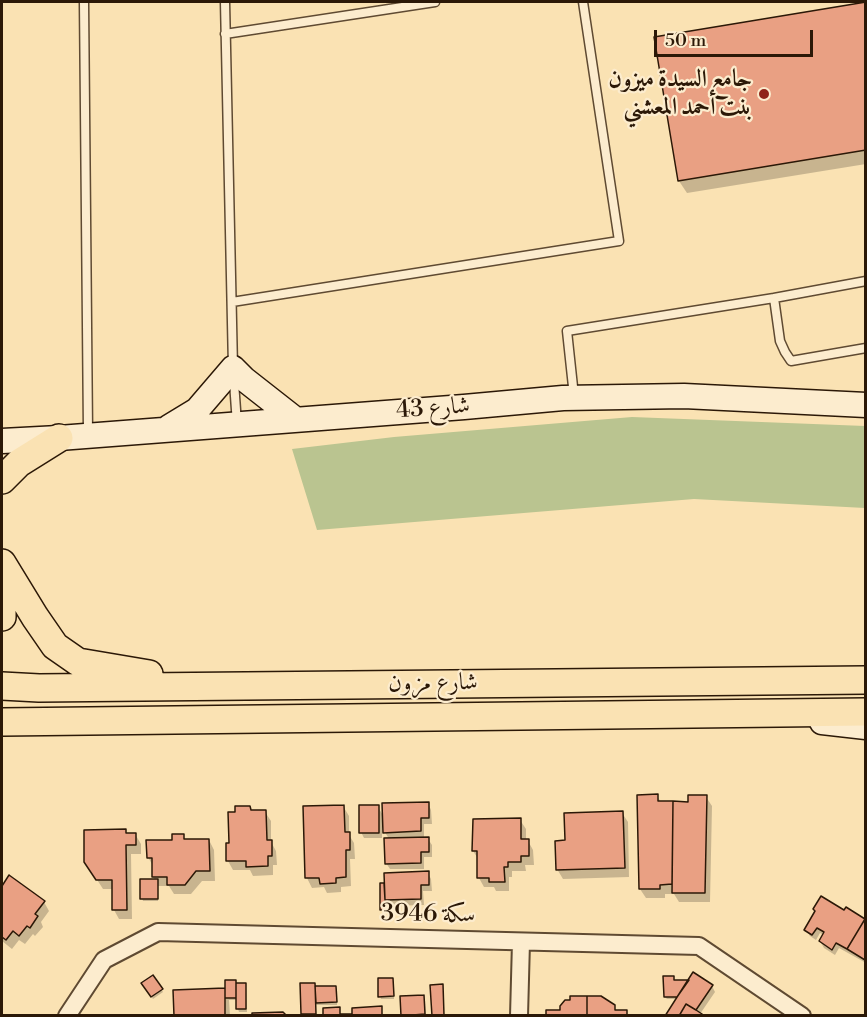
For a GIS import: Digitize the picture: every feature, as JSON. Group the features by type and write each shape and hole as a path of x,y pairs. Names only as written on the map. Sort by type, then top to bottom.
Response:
{"main road":[{"path":"2,480 19,463 59,438"},
{"path":"2,563 56,646 78,662 239,686"},
{"path":"2,598 2,617"},
{"name":"شارع مزون","path":"2,686 39,688 866,680"},
{"name":"شارع مزون","path":"2,722 866,712"}],"street":[{"path":"164,430 197,410 233,368 295,419"},
{"name":"شارع 43","path":"2,441 574,398 684,396 866,405"},
{"path":"748,714 866,727"},
{"name":"سكة 3946","path":"67,1016 104,960 158,932 699,946 802,1016"},
{"path":"519,1016 521,942"}],"lane":[{"path":"84,2 88,436"},
{"path":"225,2 233,368 237,424"},
{"path":"225,34 435,2"},
{"path":"232,302 619,241 583,2"},
{"path":"574,398 567,330 774,298 866,281"},
{"path":"774,298 780,341 791,361 866,348"}],"green space":[{"path":"632,417 865,426 865,508 694,499 317,530 292,449 394,437"}],"building":[{"name":"جامع السيدة ميزون بنت أحمد المعشني","path":"866,2 866,150 678,181 654,37"},
{"path":"658,794 658,801 673,801 672,884 660,885 660,889 639,889 637,795"},
{"path":"688,795 707,795 705,893 672,893 673,801 688,802"},
{"path":"429,802 429,818 421,818 421,831 383,833 382,803"},
{"path":"344,805 345,832 350,832 350,850 346,850 346,877 336,878 336,883 320,884 319,878 305,878 303,806"},
{"path":"359,805 379,805 379,833 359,833"},
{"path":"235,806 250,806 251,810 266,810 267,840 272,840 272,856 268,856 268,866 246,867 246,861 226,861 226,843 229,843 228,812 235,812"},
{"path":"623,811 625,868 556,870 555,841 565,840 564,813"},
{"path":"521,818 521,839 529,839 529,856 521,856 521,862 508,862 508,867 504,867 505,882 489,882 489,878 477,878 477,851 472,851 473,819"},
{"path":"126,829 126,833 136,833 136,845 126,845 127,910 112,910 112,880 96,880 84,862 84,830"},
{"path":"172,834 184,834 184,839 209,839 210,871 196,871 185,885 167,885 167,877 152,877 152,858 147,858 146,840 172,840"},
{"path":"429,837 429,852 421,852 421,863 385,864 384,838"},
{"path":"429,871 429,885 421,885 421,899 385,900 384,873"},
{"path":"9,875 45,901 35,914 38,916 30,928 27,926 19,936 13,931 6,940 2,937 2,886"},
{"path":"140,879 158,879 158,899 140,899"},
{"path":"380,883 384,883 385,900 388,900 389,910 380,910"},
{"path":"821,896 844,910 846,907 865,919 847,949 836,943 832,950 819,941 824,932 817,928 812,935 804,930"},
{"path":"866,919 865,960 847,949"},
{"path":"693,972 713,985 696,1010 686,1004 679,1016 665,1016"},
{"path":"153,975 163,989 151,997 141,983"},
{"path":"663,976 674,976 674,980 689,980 677,997 664,997"},
{"path":"378,978 393,978 394,996 378,997"},
{"path":"225,980 236,980 236,998 225,998"},
{"path":"236,983 246,983 246,1009 236,1009"},
{"path":"300,983 315,983 316,1014 301,1014"},
{"path":"443,984 444,1015 432,1016 430,985"},
{"path":"315,986 336,986 337,1002 316,1003"},
{"path":"225,988 225,1016 174,1016 173,990"},
{"path":"424,995 425,1014 401,1016 400,996"},
{"path":"570,996 587,996 587,1016 546,1016 546,1010 560,1010 565,1000 570,1000"},
{"path":"587,996 601,996 615,1005 615,1010 627,1010 627,1016 587,1016"},
{"path":"686,1004 696,1010 705,1016 679,1016"},
{"path":"382,1006 382,1016 323,1016 323,1008 340,1007 340,1014 352,1014 352,1008"},
{"path":"283,1012 287,1016 252,1016 252,1013"}],"place":[{"name":"جامع السيدة ميزون بنت أحمد المعشني","path":"764,94"}]}
